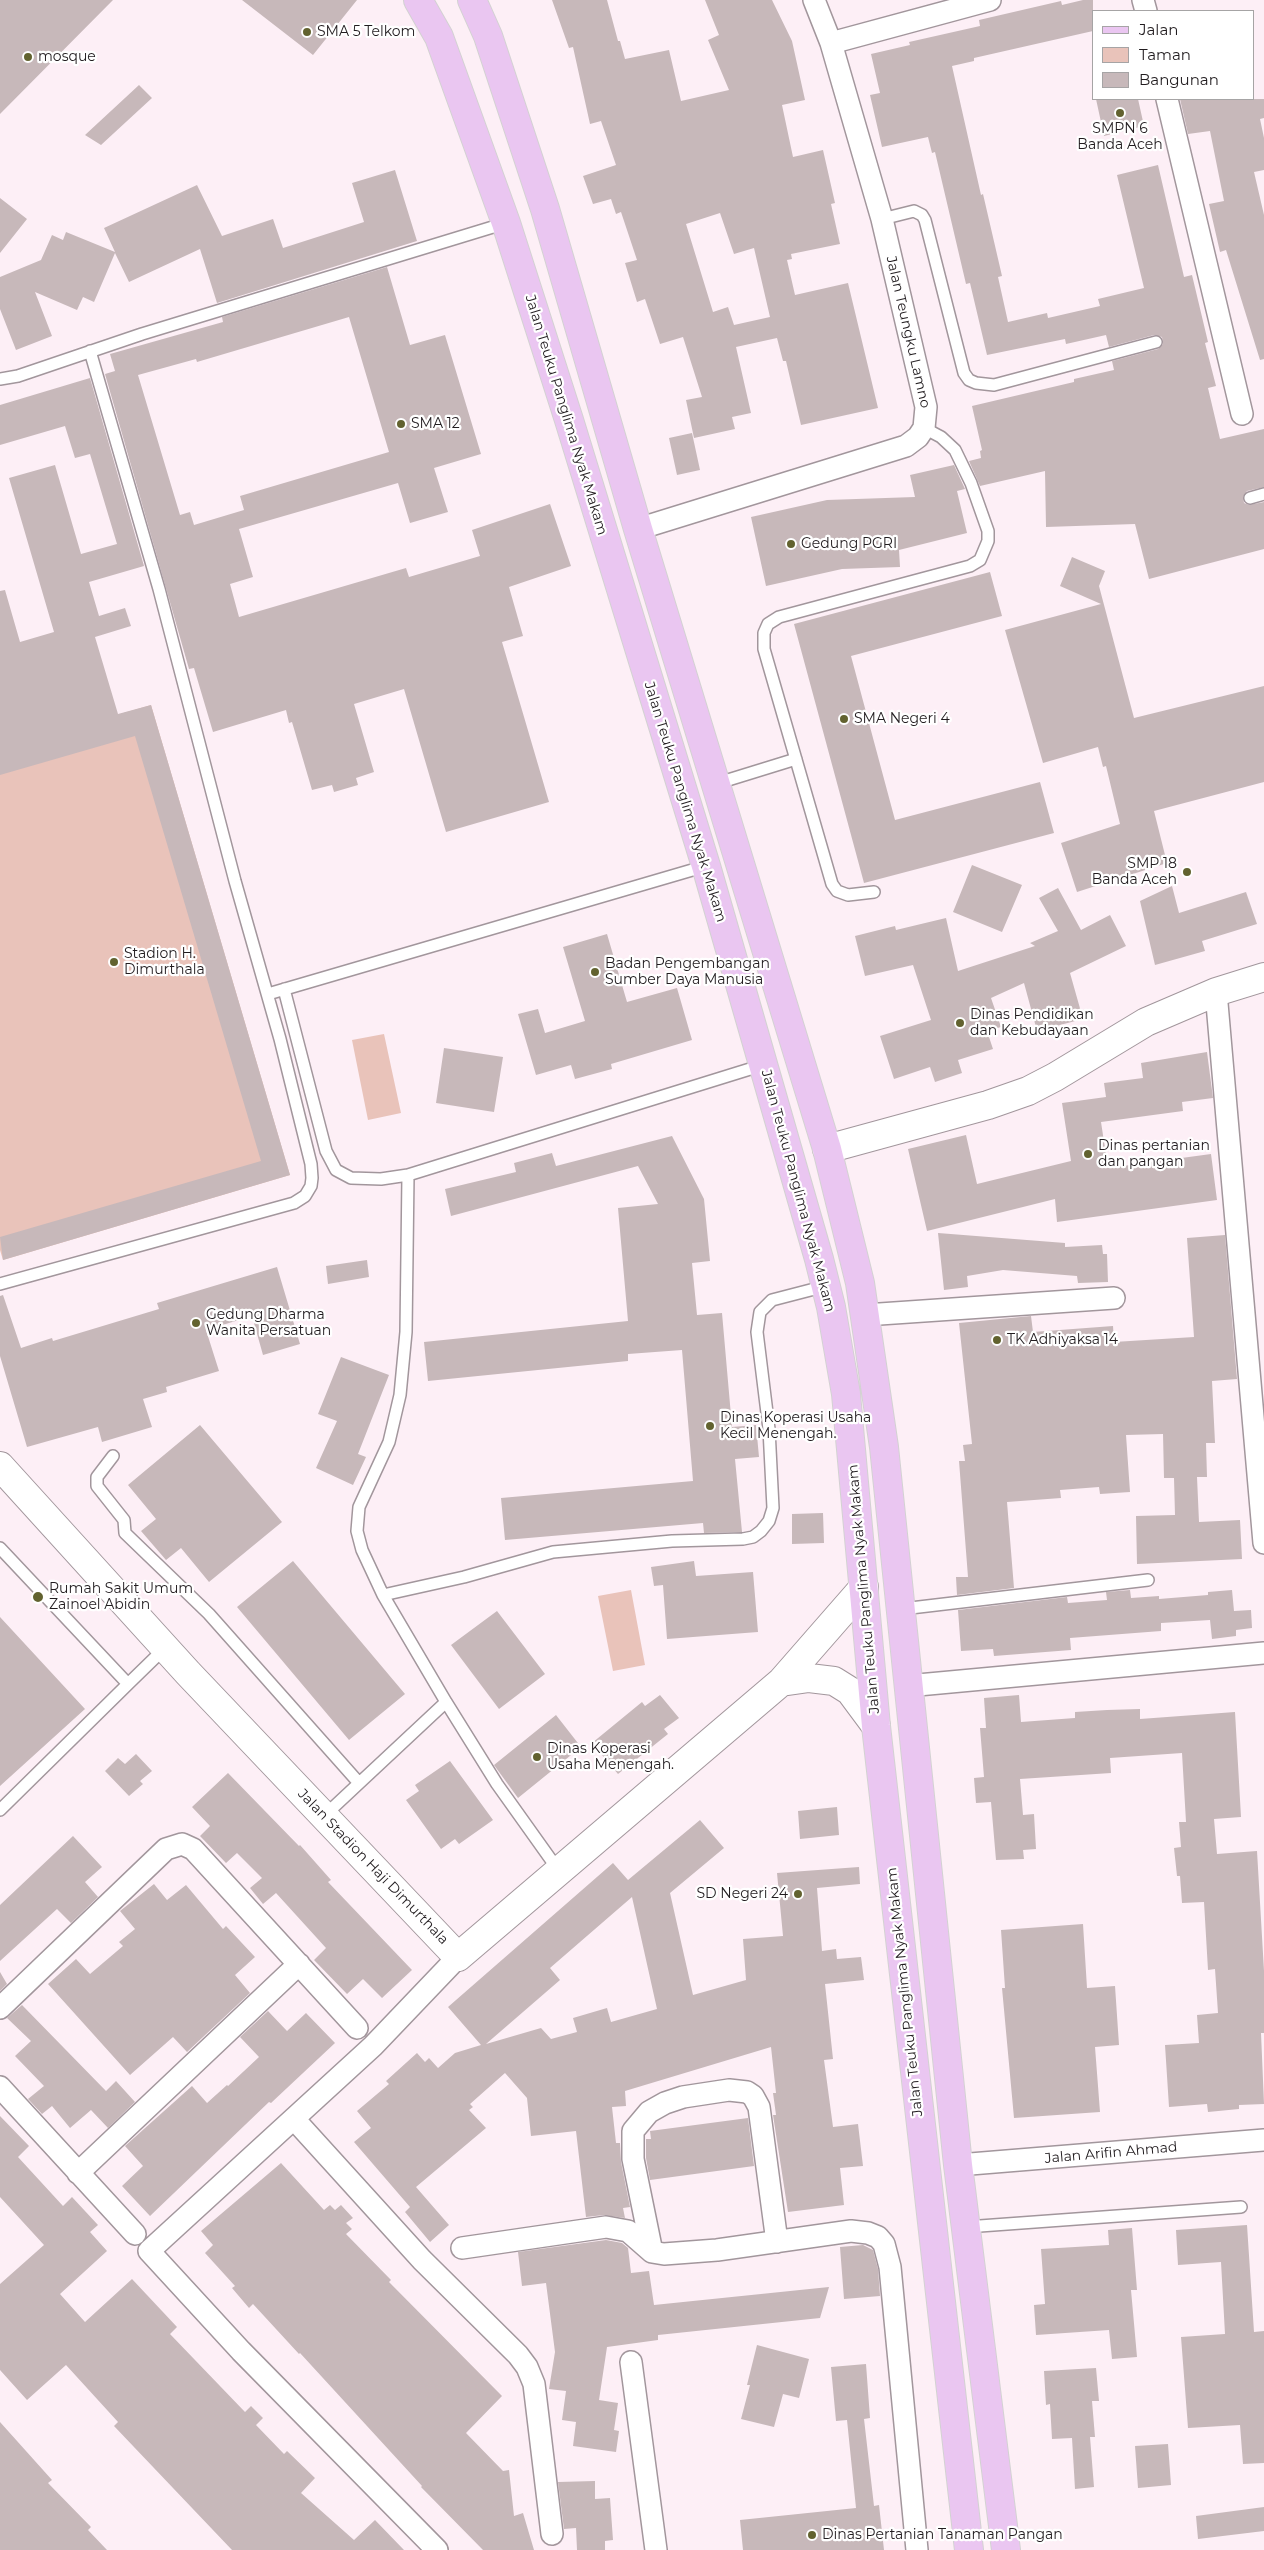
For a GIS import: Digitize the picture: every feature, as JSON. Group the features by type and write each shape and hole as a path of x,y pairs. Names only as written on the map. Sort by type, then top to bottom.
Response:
{"main road":[{"name":"Jalan Teuku Panglima Nyak Makam","path":"418,0 439,38 506,223 569,420 706,866 826,1286 846,1394 876,1726 968,2550"},
{"path":"472,0 488,36 545,209 638,529 827,1149 860,1283 884,1447 902,1609 907,1686 958,2165 1006,2550"},
{"path":"506,223 545,209"}],"street":[{"name":"Jalan Teungku Lamno","path":"638,529 906,446 918,437 924,428 926,407 882,219 831,43 814,0"},
{"path":"831,43 990,0"},
{"path":"1167,100 1242,414"},
{"path":"827,1149 988,1105 1028,1091 1055,1077 1146,1022 1216,992 1264,977"},
{"path":"1216,992 1264,1543"},
{"path":"865,1316 1114,1298"},
{"name":"Jalan Stadion Haji Dimurthala","path":"0,1466 165,1648 458,1957 781,1682 864,1587"},
{"path":"907,1686 1264,1653"},
{"path":"781,1682 823,1678 843,1685 860,1703 876,1726"},
{"path":"0,2008 166,1849 182,1844 193,1849 357,2028"},
{"path":"436,2550 241,2351 149,2251 372,2046 458,1957"},
{"path":"78,2172 299,1964"},
{"path":"0,2087 134,2234"},
{"path":"652,2252 633,2159 633,2131 649,2112 665,2103 683,2097 729,2090 747,2092 753,2096 759,2107 777,2242"},
{"path":"294,2119 422,2260 518,2355 527,2367 534,2384 552,2534"},
{"name":"Jalan Arifin Ahmad","path":"958,2165 1264,2140"},
{"path":"462,2248 616,2227 628,2231 652,2252 676,2254 851,2231 868,2233 878,2237 884,2244 890,2267 916,2550"},
{"path":"631,2362 656,2550"}],"lane":[{"path":"882,219 914,211 922,215 925,220 964,373 969,380 976,384 994,384 1156,342"},
{"path":"0,379 18,376 90,351 506,223"},
{"path":"0,1284 294,1203 305,1196 311,1186 311,1164 268,994 235,880 156,580 90,351"},
{"path":"874,892 848,895 837,891 832,884 764,649 764,633 768,624 779,616 970,566 980,560 984,554 988,530 967,474 955,450 941,438 924,428"},
{"path":"1250,498 1264,494"},
{"path":"715,784 796,759"},
{"path":"268,994 706,866"},
{"path":"284,989 326,1151 336,1170 351,1178 381,1179 408,1175 763,1066"},
{"path":"408,1175 406,1322 400,1394 389,1442 358,1507 357,1531 362,1550 383,1595 446,1702 497,1784 559,1871"},
{"path":"383,1595 553,1552 672,1541 743,1539 753,1537 769,1521 773,1508 769,1429 757,1332 760,1312 772,1300 826,1286"},
{"path":"113,1456 97,1477 97,1486 124,1520 125,1533 209,1614 359,1783"},
{"path":"0,1548 128,1684"},
{"path":"902,1609 1148,1580"},
{"path":"0,1810 165,1648"},
{"path":"324,1816 446,1702"},
{"path":"966,2227 1241,2208"}],"green space":[{"name":"Stadion H. Dimurthala","path":"151,705 290,1175 3,1260 0,1250 0,749"},
{"path":"384,1034 401,1113 368,1120 352,1040"},
{"path":"631,1590 645,1665 613,1671 598,1596"}],"building":[{"name":"mosque","path":"0,0 113,0 0,114"},
{"name":"SMA 5 Telkom","path":"242,0 357,0 313,55"},
{"path":"552,0 607,0 625,59 669,50 681,101 729,90 708,40 719,35 705,0 772,0 792,41 805,100 782,105 793,157 823,150 835,203 831,204 840,244 791,254 792,259 787,260 795,295 848,283 878,408 801,425 786,361 783,361 777,338 736,347 751,413 732,417 735,429 694,438 686,400 702,397 683,337 660,344 645,299 637,302 625,263 637,260 621,212 616,214 611,199 593,204 583,176 616,165 601,121 590,124 573,47 569,48","holes":["720,213 734,254 754,248 770,317 734,325 728,307 713,312 686,224"]},
{"path":"1083,0 1093,0 1092,31 974,58 974,61 952,66 981,195 983,194 1002,276 998,277 1008,322 1047,313 1048,318 1100,306 1098,299 1144,288 1117,175 1158,165 1184,277 1192,275 1208,342 1205,343 1216,386 1208,388 1220,439 1264,429 1264,487 1247,491 1243,497 1244,503 1249,505 1264,502 1264,549 1149,579 1135,524 1046,527 1045,471 980,486 969,461 981,458 980,451 982,450 972,406 1074,382 1074,379 1114,370 1112,361 1158,349 1163,344 1162,337 1154,335 1109,347 1106,335 1066,344 1065,339 987,355 970,283 966,284 935,152 932,153 928,137 882,147 870,95 880,93 871,54 910,45 909,42 980,26 979,20 1061,1 1062,5"},
{"path":"139,85 152,98 101,145 85,135"},
{"path":"1264,99 1264,118 1260,119 1264,138 1264,170 1254,172 1264,215 1264,359 1260,360 1226,250 1220,252 1209,204 1224,201 1210,131 1188,134 1180,100"},
{"name":"SMPN 6 Banda Aceh","path":"1096,100 1138,100 1144,126 1104,136"},
{"path":"395,170 417,241 217,303 200,249 129,282 115,253 94,302 83,297 77,310 35,292 52,336 16,350 0,309 0,277 41,260 52,235 63,240 66,232 115,252 104,228 197,185 222,236 273,219 283,248 364,222 352,183"},
{"path":"0,198 27,219 0,253"},
{"path":"387,267 410,345 445,335 481,454 434,468 448,512 410,523 398,483 239,529 253,577 230,584 239,617 406,568 409,577 480,556 472,530 550,504 571,566 509,587 523,636 502,642 549,802 446,832 404,689 354,704 374,772 356,778 358,785 334,792 332,785 312,790 292,722 289,723 286,710 213,732 194,668 189,669 105,374 115,371 110,354 223,322 222,317","holes":["349,317 389,452 240,496 244,510 194,525 190,512 180,515 138,375 196,359 197,362"]},
{"path":"90,378 144,566 89,582 99,616 125,608 131,626 95,637 118,714 151,705 290,1175 3,1260 0,1237 261,1161 135,736 0,775 0,591 5,590 20,642 54,632 9,478 55,465 81,554 117,544 90,454 75,458 65,426 0,445 0,405"},
{"path":"692,433 700,470 677,475 669,438"},
{"path":"954,465 965,489 957,491 967,533 899,550 900,567 842,569 766,586 751,517 827,500 915,497 910,475"},
{"path":"1072,557 1105,571 1099,586 1134,718 1264,686 1264,782 1154,811 1167,863 1077,892 1061,843 1120,824 1106,766 1103,767 1098,747 1043,763 1005,630 1101,604 1060,586"},
{"name":"SMA Negeri 4","path":"990,572 1002,616 851,656 895,820 1040,782 1054,833 864,883 794,624"},
{"path":"972,865 1022,885 1002,932 953,912"},
{"path":"1172,886 1179,913 1246,892 1257,924 1202,941 1205,951 1155,965 1140,901"},
{"path":"1058,888 1081,930 1110,915 1126,946 1070,973 1083,1019 1037,1031 1024,983 991,998 1001,1027 987,1031 993,1049 958,1060 962,1073 935,1082 930,1067 894,1079 880,1036 931,1020 913,965 865,976 855,936 895,926 896,930 946,918 958,971 1035,946 1030,943 1058,931 1039,898"},
{"path":"607,934 627,1002 677,988 692,1040 611,1064 612,1069 575,1079 571,1065 536,1075 518,1014 538,1009 545,1033 585,1021 563,947"},
{"path":"444,1048 503,1057 494,1112 436,1103"},
{"path":"1207,1052 1213,1098 1182,1102 1183,1111 1101,1122 1108,1168 1211,1154 1217,1200 1057,1222 1055,1199 927,1231 908,1149 966,1135 977,1184 1071,1161 1062,1103 1106,1097 1104,1083 1143,1078 1141,1063"},
{"path":"672,1136 704,1199 710,1261 692,1263 697,1315 722,1313 732,1427 756,1425 759,1457 735,1459 742,1532 704,1533 703,1523 505,1540 501,1498 693,1481 682,1350 628,1354 628,1361 428,1381 424,1342 628,1321 618,1208 658,1204 638,1166 451,1216 445,1189 516,1172 514,1163 552,1153 556,1166"},
{"path":"938,1233 1065,1243 1065,1247 1102,1245 1103,1254 1107,1254 1108,1282 1078,1283 1077,1276 1003,1270 967,1276 968,1287 944,1290"},
{"path":"1225,1235 1237,1379 1212,1381 1215,1443 1206,1443 1207,1477 1197,1477 1199,1522 1240,1520 1242,1559 1137,1564 1136,1516 1175,1515 1174,1478 1164,1478 1163,1434 1126,1435 1130,1492 1100,1494 1099,1487 1060,1490 1061,1498 1007,1502 1014,1588 957,1595 956,1577 968,1577 959,1461 965,1461 963,1445 972,1444 959,1323 1031,1316 1033,1332 1113,1326 1114,1342 1194,1337 1187,1238"},
{"path":"367,1260 369,1277 328,1284 326,1266"},
{"path":"277,1267 300,1344 263,1355 252,1316 206,1330 219,1371 166,1387 167,1392 143,1399 152,1427 102,1442 98,1427 27,1447 0,1356 0,1296 3,1295 21,1348 52,1338 53,1341 159,1309 157,1303"},
{"path":"341,1357 389,1375 358,1454 366,1457 353,1485 316,1468 337,1421 318,1414"},
{"path":"200,1425 282,1522 209,1582 181,1548 166,1560 141,1531 156,1519 128,1485"},
{"path":"823,1513 824,1543 792,1544 792,1514"},
{"path":"293,1561 405,1694 349,1740 237,1607"},
{"path":"694,1561 696,1576 753,1572 758,1632 667,1639 663,1585 654,1586 651,1567"},
{"path":"1130,1590 1131,1598 1159,1596 1159,1599 1208,1595 1208,1592 1232,1590 1234,1611 1251,1610 1252,1628 1236,1630 1236,1636 1212,1639 1210,1620 1161,1623 1161,1631 1070,1638 1071,1650 994,1656 993,1649 961,1651 958,1610 1067,1597 1068,1603 1107,1600 1106,1592"},
{"path":"497,1611 545,1674 499,1709 451,1645"},
{"path":"0,1617 85,1709 0,1786"},
{"path":"660,1695 679,1718 664,1729 668,1734 618,1774 592,1743 642,1702 645,1706"},
{"path":"1019,1695 1021,1722 1075,1718 1075,1712 1107,1710 1140,1709 1140,1719 1235,1712 1241,1817 1214,1819 1217,1854 1257,1851 1264,1971 1264,2033 1261,2033 1264,2104 1239,2105 1239,2109 1208,2112 1207,2104 1169,2107 1165,2045 1199,2043 1197,2015 1218,2013 1215,1969 1208,1970 1204,1902 1182,1903 1180,1876 1177,1876 1174,1848 1181,1847 1179,1822 1186,1822 1182,1753 1110,1758 1111,1773 1020,1779 1023,1815 1034,1814 1036,1849 1023,1850 1024,1859 996,1860 991,1802 976,1803 974,1778 984,1777 980,1728 986,1728 984,1698"},
{"name":"Dinas Koperasi Usaha Menengah.","path":"556,1715 581,1747 518,1798 494,1765"},
{"path":"136,1754 152,1771 140,1781 143,1784 129,1796 105,1771 118,1758 125,1764"},
{"path":"450,1761 493,1820 459,1844 455,1839 441,1849 406,1800 419,1791 415,1785"},
{"path":"228,1773 300,1845 331,1880 328,1882 412,1970 382,1998 363,1979 347,1994 314,1960 326,1948 276,1893 263,1904 250,1888 262,1878 237,1853 226,1863 200,1836 210,1826 192,1807"},
{"path":"837,1807 839,1835 800,1839 798,1811"},
{"path":"700,1820 724,1848 670,1893 693,1995 746,1980 743,1939 783,1936 777,1873 859,1867 860,1884 817,1888 822,1951 836,1949 837,1959 861,1957 864,1980 825,1984 833,2059 824,2060 833,2127 858,2124 863,2166 840,2168 844,2205 788,2212 773,2115 776,2115 773,2093 776,2093 771,2047 625,2091 626,2106 612,2107 616,2143 620,2143 621,2162 630,2207 623,2208 625,2218 604,2215 586,2217 576,2131 531,2136 527,2098 505,2073 470,2104 473,2107 469,2110 486,2128 416,2187 449,2225 430,2242 405,2212 410,2207 354,2142 371,2128 357,2111 389,2084 386,2081 417,2053 425,2062 429,2058 438,2068 455,2053 481,2045 448,2007 613,1863 628,1880","holes":["632,1897 657,2009 611,2022 607,2008 573,2018 577,2032 551,2039 541,2028 486,2044 560,1980 550,1968"]},
{"path":"73,1836 102,1867 85,1882 98,1897 71,1923 57,1909 0,1961 0,1905"},
{"path":"154,1884 167,1900 186,1885 223,1929 226,1926 255,1957 235,1975 250,1993 187,2052 173,2037 130,2075 48,1984 76,1959 90,1974 123,1946 119,1942 135,1929 120,1911"},
{"path":"1083,1924 1087,1988 1115,1986 1119,2045 1095,2047 1100,2112 1014,2118 1002,1988 1005,1988 1001,1930"},
{"path":"0,1972 7,1984 0,1991"},
{"path":"22,2005 106,2091 116,2081 135,2102 108,2128 91,2110 70,2128 52,2106 42,2114 28,2099 44,2086 15,2056 31,2041 7,2018"},
{"path":"268,2011 287,2031 306,2013 335,2043 271,2103 269,2102 150,2216 122,2186 143,2166 125,2146 192,2086 207,2103 259,2057 240,2037"},
{"path":"0,2116 29,2146 18,2157 63,2206 72,2197 98,2225 90,2232 107,2251 60,2294 85,2322 132,2279 177,2327 170,2334 245,2412 251,2406 263,2418 256,2425 284,2454 287,2451 315,2478 301,2493 354,2540 375,2520 404,2550 232,2550 114,2426 118,2422 66,2365 27,2400 0,2370 0,2284 44,2245 0,2197"},
{"path":"748,2118 754,2166 650,2180 646,2158 646,2139 651,2139 650,2131"},
{"path":"281,2163 324,2210 330,2205 335,2210 341,2205 353,2218 346,2223 352,2229 346,2234 391,2280 389,2282 502,2396 466,2433 503,2471 509,2470 514,2516 523,2513 534,2550 483,2550 421,2487 253,2304 249,2308 232,2288 235,2286 205,2253 213,2245 201,2231"},
{"path":"1247,2225 1254,2332 1264,2331 1264,2463 1243,2464 1240,2425 1188,2428 1181,2337 1225,2334 1221,2262 1178,2265 1176,2230"},
{"path":"1132,2228 1137,2290 1131,2290 1137,2357 1112,2359 1109,2330 1036,2335 1034,2305 1045,2304 1041,2249 1109,2245 1108,2230"},
{"path":"606,2240 622,2243 628,2248 631,2273 649,2271 654,2305 829,2287 820,2318 658,2335 658,2340 607,2347 599,2400 618,2403 614,2430 619,2431 616,2452 573,2446 576,2422 562,2420 566,2391 549,2389 555,2352 546,2283 522,2286 518,2252"},
{"path":"863,2245 873,2250 878,2269 880,2296 844,2299 840,2247"},
{"path":"757,2345 809,2359 799,2398 783,2394 774,2427 741,2419 750,2385 747,2385"},
{"name":"Dinas Pertanian Tanaman Pangan","path":"866,2364 870,2418 864,2419 874,2506 879,2505 884,2550 743,2550 740,2520 856,2508 847,2420 836,2421 831,2367"},
{"path":"1096,2368 1099,2401 1092,2401 1095,2437 1090,2437 1094,2487 1075,2489 1072,2438 1052,2439 1050,2404 1046,2405 1044,2371"},
{"path":"0,2422 52,2480 48,2483 91,2527 88,2530 107,2550 0,2550"},
{"path":"1168,2444 1171,2485 1138,2488 1135,2446"},
{"path":"595,2481 595,2499 610,2498 613,2540 605,2541 605,2550 577,2550 576,2528 564,2529 558,2482"},
{"path":"1264,2507 1264,2531 1198,2539 1196,2516"}],"place":[{"name":"SMA 5 Telkom","path":"307,32"},
{"name":"mosque","path":"28,57"},
{"name":"SMPN 6 Banda Aceh","path":"1120,113"},
{"name":"SMA 12","path":"401,424"},
{"name":"Gedung PGRI","path":"791,544"},
{"name":"SMA Negeri 4","path":"844,719"},
{"name":"SMP 18 Banda Aceh","path":"1187,872"},
{"name":"Stadion H. Dimurthala","path":"114,962"},
{"name":"Badan Pengembangan Sumber Daya Manusia","path":"595,972"},
{"name":"Dinas Pendidikan dan Kebudayaan","path":"960,1023"},
{"name":"Dinas pertanian dan pangan","path":"1088,1154"},
{"name":"Gedung Dharma Wanita Persatuan","path":"196,1323"},
{"name":"TK Adhiyaksa 14","path":"997,1340"},
{"name":"Dinas Koperasi Usaha Kecil Menengah.","path":"710,1426"},
{"name":"Rumah Sakit Umum Zainoel Abidin","path":"38,1597"},
{"name":"Dinas Koperasi Usaha Menengah.","path":"537,1757"},
{"name":"SD Negeri 24","path":"798,1894"},
{"name":"Dinas Pertanian Tanaman Pangan","path":"812,2535"}]}
